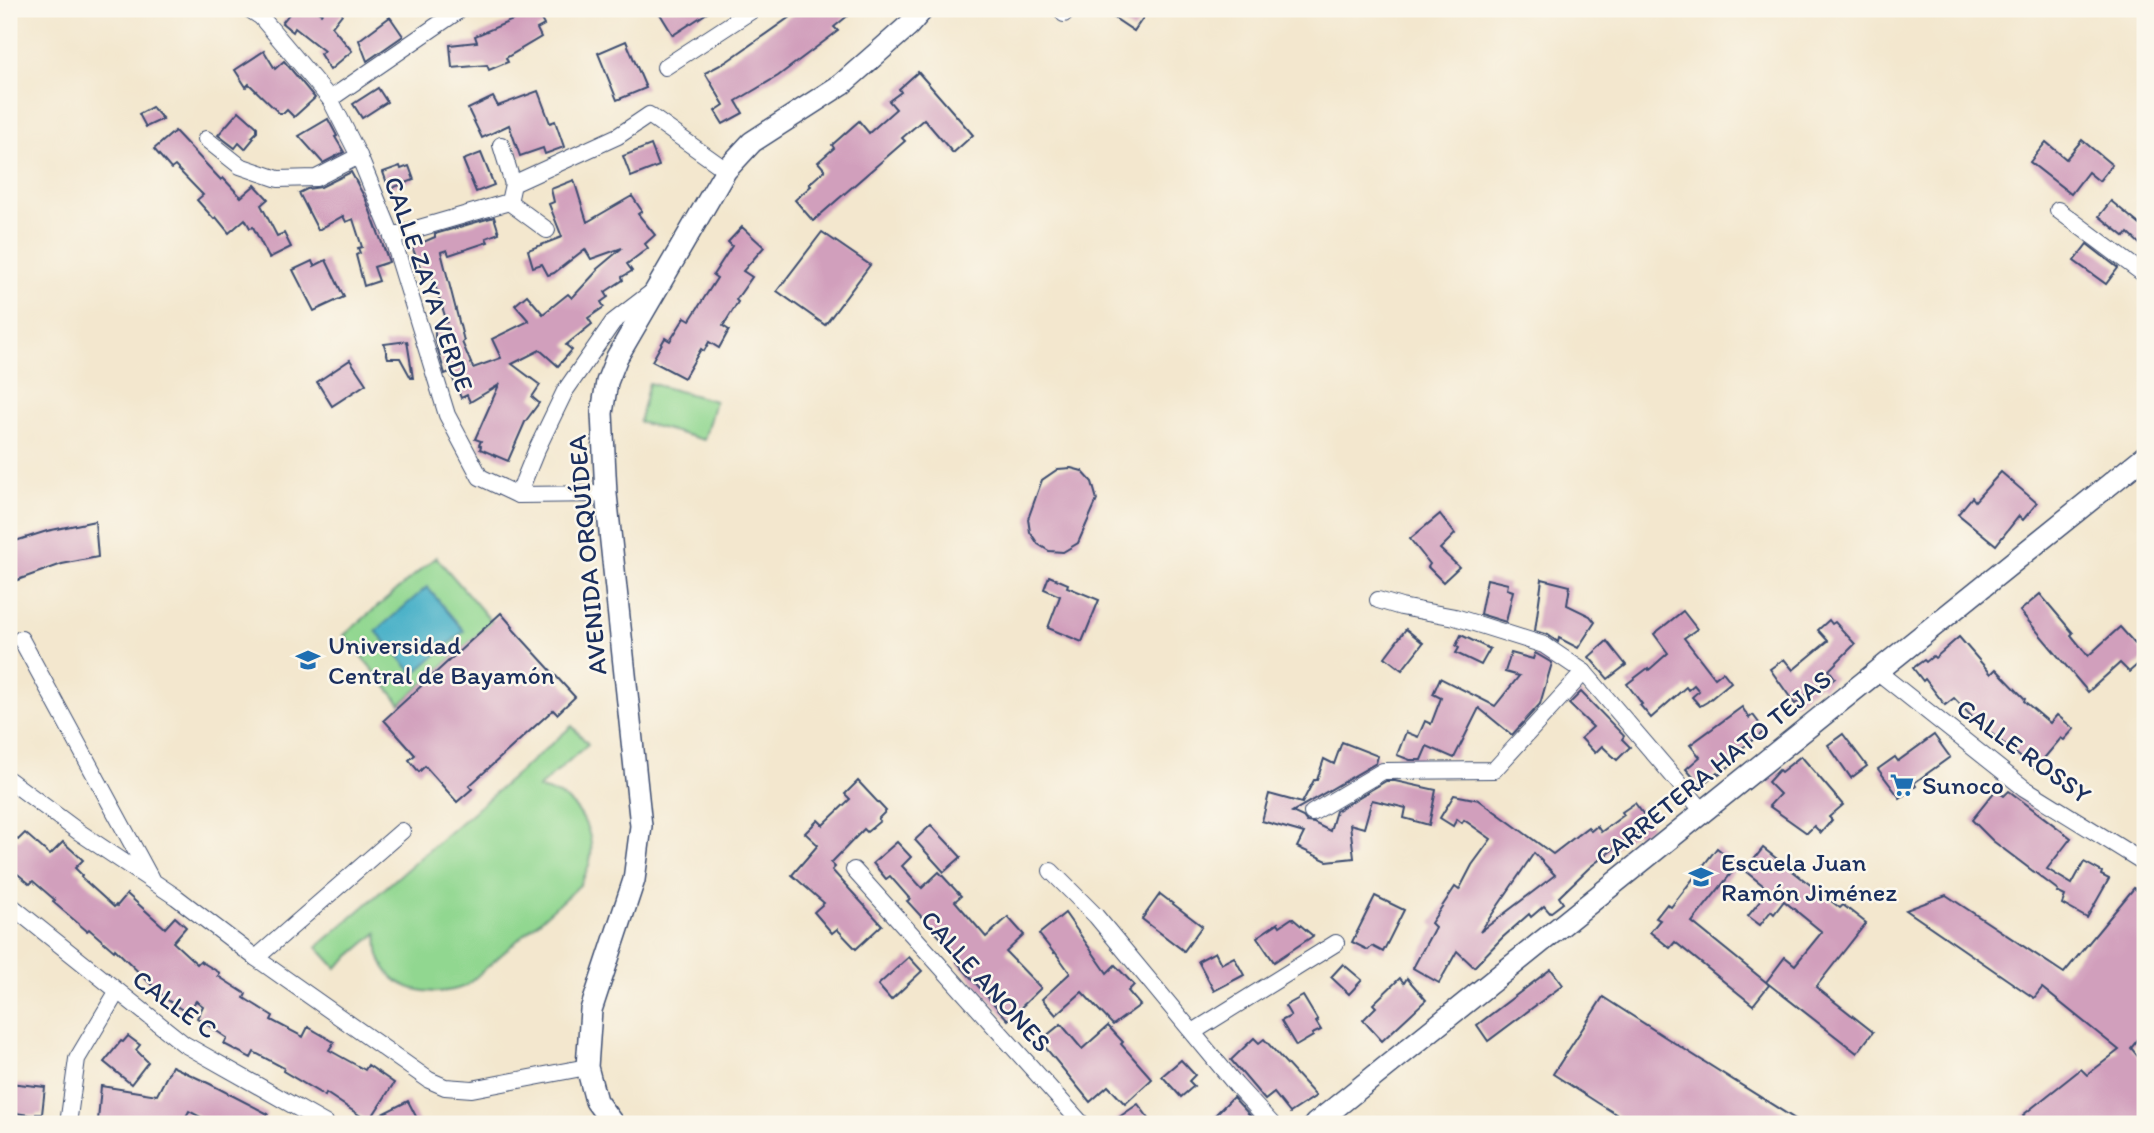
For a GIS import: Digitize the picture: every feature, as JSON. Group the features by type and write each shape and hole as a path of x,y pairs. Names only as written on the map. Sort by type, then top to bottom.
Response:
{"street":[{"name":"CALLE ZAYA VERDE","path":"249,9 261,17 330,99 359,156 392,236 447,415 480,477 518,495 606,494"},
{"path":"330,99 461,9"},
{"path":"665,67 754,9"},
{"name":"AVENIDA ORQUÍDEA","path":"613,1124 596,1101 587,1067 591,1010 634,880 641,826 606,494 603,413 607,382 617,357 726,170 752,142 842,84 908,26 923,9"},
{"path":"513,184 618,136 649,114 726,170"},
{"path":"206,139 240,166 278,179 316,178 359,156"},
{"path":"501,145 513,184 509,202"},
{"path":"392,236 509,202"},
{"path":"509,202 547,230"},
{"path":"2058,210 2145,275"},
{"path":"518,495 565,391 613,322 657,289"},
{"name":"CARRETERA HATO TEJAS","path":"1315,1124 2145,456"},
{"path":"1378,600 1455,617 1544,645 1584,672 1703,811"},
{"path":"21,639 152,881"},
{"path":"1312,813 1382,771 1494,770 1584,672"},
{"name":"CALLE ROSSY","path":"1878,672 2024,788 2145,863"},
{"path":"9,780 429,1080 445,1087 472,1089 587,1067"},
{"path":"256,958 402,831"},
{"name":"CALLE ANONES","path":"854,870 1082,1124"},
{"path":"1051,871 1096,916 1236,1085 1272,1124"},
{"name":"CALLE C","path":"9,904 184,1044 326,1124"},
{"path":"1193,1032 1336,943"},
{"path":"68,1124 77,1059 117,992"}],"green space":[{"path":"649,383 715,401 704,440 639,422"},
{"path":"436,557 492,622 401,704 344,635"},
{"path":"572,726 588,744 538,788 568,800 586,825 591,855 580,885 466,986 441,992 403,985 385,968 378,952 377,933 336,968 317,947"}],"water":[{"path":"427,587 464,631 414,674 376,631"}],"building":[{"path":"293,9 314,9 321,14 325,9 346,9 332,27 352,51 330,70 320,54 324,51 295,28 293,32 282,23"},
{"path":"508,9 535,9 544,25 537,29 541,37 506,58 508,62 489,70 487,65 452,68 450,45 477,42 475,36 513,20"},
{"path":"657,9 713,9 673,35"},
{"path":"790,9 856,9 834,27 838,31 778,76 736,101 743,113 723,124 715,111 724,105 705,73 726,62 794,14"},
{"path":"1101,9 1149,9 1134,31"},
{"path":"390,17 403,36 367,61 359,40"},
{"path":"626,41 646,88 617,100 598,53"},
{"path":"264,51 275,69 284,61 315,98 294,117 287,110 279,113 249,84 246,87 235,70"},
{"path":"918,72 973,135 953,153 924,119 902,138 905,141 813,221 795,200 825,170 818,162 834,148 832,145 859,121 869,133 896,109 889,101 901,92 899,89"},
{"path":"378,88 387,102 362,118 353,104"},
{"path":"538,91 550,123 555,121 564,147 545,154 543,148 520,156 509,125 482,138 468,109 493,97 498,106"},
{"path":"152,107 163,119 146,127 139,114"},
{"path":"239,111 257,127 257,132 252,137 254,138 245,149 239,143 235,148 218,135"},
{"path":"328,119 344,152 323,163 299,136"},
{"path":"175,131 221,180 223,178 241,197 255,185 268,199 261,205 277,236 284,233 291,247 269,258 253,227 250,228 245,219 229,233 216,217 214,219 197,200 203,195 175,166 171,169 154,149"},
{"path":"2082,140 2112,165 2099,181 2088,172 2071,194 2030,162 2046,142 2066,159"},
{"path":"651,145 659,166 631,177 623,156"},
{"path":"481,153 494,185 476,192 463,160"},
{"path":"400,166 401,169 409,166 414,180 389,189 383,172"},
{"path":"351,172 366,200 389,262 374,267 379,281 364,286 356,255 360,253 358,248 362,247 353,219 346,222 343,216 318,230 299,193 321,187"},
{"path":"574,180 587,222 632,196 642,211 638,214 655,235 645,244 648,248 627,264 632,271 605,292 608,297 601,302 604,307 588,318 592,324 566,345 572,350 558,366 540,350 512,364 540,385 532,397 539,403 525,422 508,461 480,449 481,441 475,439 499,385 470,402 467,395 461,398 450,372 445,374 435,339 435,325 447,322 431,273 424,276 412,247 435,237 435,234 494,217 499,233 486,238 488,242 449,255 447,250 441,252 464,341 462,342 473,368 501,358 492,339 529,321 515,305 527,295 543,314 568,294 572,298 597,269 622,248 591,259 585,249 548,275 542,264 533,267 528,250 562,237 549,204 554,202 551,189"},
{"path":"2111,201 2145,229 2145,249 2128,233 2125,237 2099,216"},
{"path":"742,227 764,247 743,271 752,277 723,326 729,330 719,348 709,342 704,351 701,349 684,378 652,361 665,338 670,341 685,317 690,320 717,278 713,275 732,246 728,242"},
{"path":"822,232 870,265 825,325 777,291"},
{"path":"2087,244 2118,268 2106,284 2074,261"},
{"path":"326,260 344,297 314,311 293,270 312,261 314,266"},
{"path":"407,341 413,378 400,358 388,358 384,344"},
{"path":"350,360 366,384 332,406 317,382"},
{"path":"1058,469 1082,471 1092,482 1097,500 1078,543 1063,552 1049,551 1038,544 1030,532 1028,519 1042,480"},
{"path":"2001,472 2037,503 2023,520 2019,516 1996,545 1958,514 1972,497 1975,501"},
{"path":"1440,514 1455,534 1440,549 1459,567 1443,582 1428,567 1430,564 1410,539"},
{"path":"95,521 98,557 62,564 9,583 9,543 47,531"},
{"path":"1049,576 1068,584 1067,587 1099,600 1082,642 1048,628 1060,596 1044,589"},
{"path":"1487,579 1508,584 1507,589 1513,591 1506,622 1480,614"},
{"path":"1542,579 1570,586 1567,605 1590,616 1595,622 1578,648 1559,638 1558,642 1535,631"},
{"path":"2040,594 2073,633 2071,635 2088,656 2120,627 2145,658 2129,672 2120,663 2088,692 2020,611"},
{"path":"1683,611 1697,629 1684,638 1715,678 1723,672 1731,682 1700,706 1692,697 1699,691 1694,685 1688,690 1686,687 1651,718 1627,684 1648,668 1649,670 1668,653 1654,634"},
{"path":"501,613 575,697 557,714 553,710 469,786 472,789 457,802 425,766 419,772 409,760 415,755 384,720"},
{"path":"1829,620 1832,624 1835,622 1855,644 1829,670 1835,678 1823,688 1820,684 1795,704 1770,669 1784,659 1793,670 1828,641 1818,630"},
{"path":"1406,629 1423,643 1402,670 1385,657"},
{"path":"1461,635 1490,649 1481,665 1456,653"},
{"path":"1959,637 1991,674 1996,669 2024,701 2050,723 2057,715 2074,729 2064,740 2061,738 2035,769 1992,734 1990,736 1954,698 1945,705 1913,668 1924,660 1926,662 1933,656 1935,658"},
{"path":"1607,641 1626,665 1608,679 1589,657"},
{"path":"1511,653 1533,659 1535,653 1552,663 1540,704 1512,735 1479,708 1454,758 1427,746 1421,760 1410,760 1397,755 1406,732 1418,737 1425,721 1431,724 1441,698 1433,694 1440,678 1495,706 1519,676 1505,672"},
{"path":"1581,692 1624,736 1622,739 1630,747 1617,760 1602,746 1595,753 1581,738 1593,727 1569,704"},
{"path":"1742,707 1749,718 1753,715 1765,731 1742,748 1744,750 1731,761 1733,763 1701,786 1686,769 1700,757 1690,745"},
{"path":"1843,734 1867,766 1851,778 1828,745"},
{"path":"1934,735 1950,757 1914,783 1916,786 1900,798 1878,769 1895,757 1898,761"},
{"path":"1342,742 1378,756 1376,763 1292,812 1307,822 1330,831 1336,811 1386,781 1395,781 1436,790 1429,825 1404,818 1406,808 1372,800 1364,828 1350,824 1354,858 1327,861 1297,847 1304,833 1262,821 1269,794 1302,803 1314,780 1317,780 1324,759 1334,764"},
{"path":"1801,756 1843,805 1829,817 1832,820 1821,833 1814,826 1807,833 1769,806 1780,794 1768,782 1779,770 1781,772"},
{"path":"858,781 886,811 878,819 880,821 867,832 864,829 831,863 835,867 832,870 882,925 856,949 837,929 832,933 814,912 824,903 792,875 818,845 805,833 818,820 823,825 850,799 845,794"},
{"path":"1996,790 2004,796 2009,791 2071,838 2047,869 2072,884 2084,862 2109,879 2087,918 2062,904 2065,896 1993,841 1972,820"},
{"path":"1454,795 1479,800 1553,854 1588,827 1591,831 1597,826 1601,832 1635,803 1652,826 1638,835 1636,832 1590,867 1559,897 1563,903 1550,913 1544,906 1531,917 1529,914 1474,967 1457,951 1439,983 1413,968 1435,927 1431,923 1455,887 1459,890 1472,865 1491,839 1464,820 1462,823 1457,819 1453,826 1440,818","holes":["1534,853 1555,875 1480,932"]},
{"path":"931,825 961,857 944,872 915,840"},
{"path":"9,833 18,840 25,833 50,855 63,842 83,860 75,868 81,877 114,907 127,894 165,928 175,917 186,927 173,942 197,964 200,961 220,973 218,976 246,994 244,998 273,1016 271,1020 303,1037 308,1027 334,1042 329,1050 365,1070 368,1065 394,1083 370,1120 408,1101 420,1124 362,1124 368,1121 326,1093 325,1096 283,1071 284,1068 254,1052 251,1058 224,1044 227,1038 197,1018 203,1006 196,1001 187,1013 166,999 115,949 114,951 89,929 87,931 33,881 30,884 9,867"},
{"path":"897,842 911,857 902,866 922,888 939,872 961,896 955,901 986,937 1008,917 1024,935 1006,952 1041,988 1008,1020 957,962 960,959 907,901 910,899 890,876 886,879 873,863"},
{"path":"1717,848 1738,865 1692,922 1769,985 1753,1005 1675,942 1670,948 1650,932 1660,920 1656,918 1667,904 1671,907"},
{"path":"1763,848 1840,908 1843,905 1866,923 1816,987 1873,1032 1857,1053 1766,982 1785,957 1795,965 1822,932 1784,901 1774,914 1771,911 1760,925 1748,916 1769,890 1745,871"},
{"path":"2134,888 2145,897 2145,999 2142,1004 2145,1010 2145,1031 2131,1048 2145,1065 2145,1124 2029,1124 2023,1115 2081,1069 2087,1075 2119,1050 2042,988 2034,998 1906,910 1946,895 2064,973"},
{"path":"1160,894 1202,926 1184,951 1142,919"},
{"path":"1375,896 1404,910 1383,952 1372,946 1368,950 1352,942"},
{"path":"1065,913 1107,973 1115,965 1134,985 1128,991 1140,1005 1113,1025 1082,992 1056,1015 1042,999 1070,973 1039,934"},
{"path":"1292,918 1313,936 1274,962 1257,937 1278,923 1280,926"},
{"path":"1215,952 1221,964 1234,957 1244,975 1214,991 1198,961"},
{"path":"909,957 922,971 891,1000 878,985"},
{"path":"1343,964 1362,980 1349,994 1331,977"},
{"path":"1551,969 1563,985 1488,1041 1477,1025"},
{"path":"1400,978 1404,983 1407,978 1426,1000 1382,1041 1363,1020 1376,1007 1373,1004"},
{"path":"1303,996 1321,1030 1296,1046 1281,1021 1291,1016 1285,1006"},
{"path":"1603,997 1803,1124 1632,1124 1598,1103 1553,1074"},
{"path":"1061,1024 1082,1049 1108,1026 1152,1079 1125,1104 1108,1086 1090,1102 1040,1041"},
{"path":"128,1036 140,1045 136,1050 148,1062 131,1084 104,1062"},
{"path":"1254,1038 1259,1043 1264,1039 1316,1096 1290,1113 1274,1093 1265,1100 1231,1060"},
{"path":"1181,1060 1195,1075 1189,1081 1194,1086 1181,1097 1162,1076"},
{"path":"172,1066 268,1114 262,1124 214,1124 189,1111 182,1124 117,1124 98,1121 101,1086 157,1095"},
{"path":"9,1083 45,1087 42,1114 36,1116 9,1112"},
{"path":"1233,1097 1258,1124 1206,1124"},
{"path":"1138,1104 1153,1124 1109,1124"}],"place":[{"name":"Universidad Central de Bayamón","path":"308,660"},
{"name":"Sunoco","path":"1902,785"},
{"name":"Escuela Juan Ramón Jiménez","path":"1701,877"}]}
